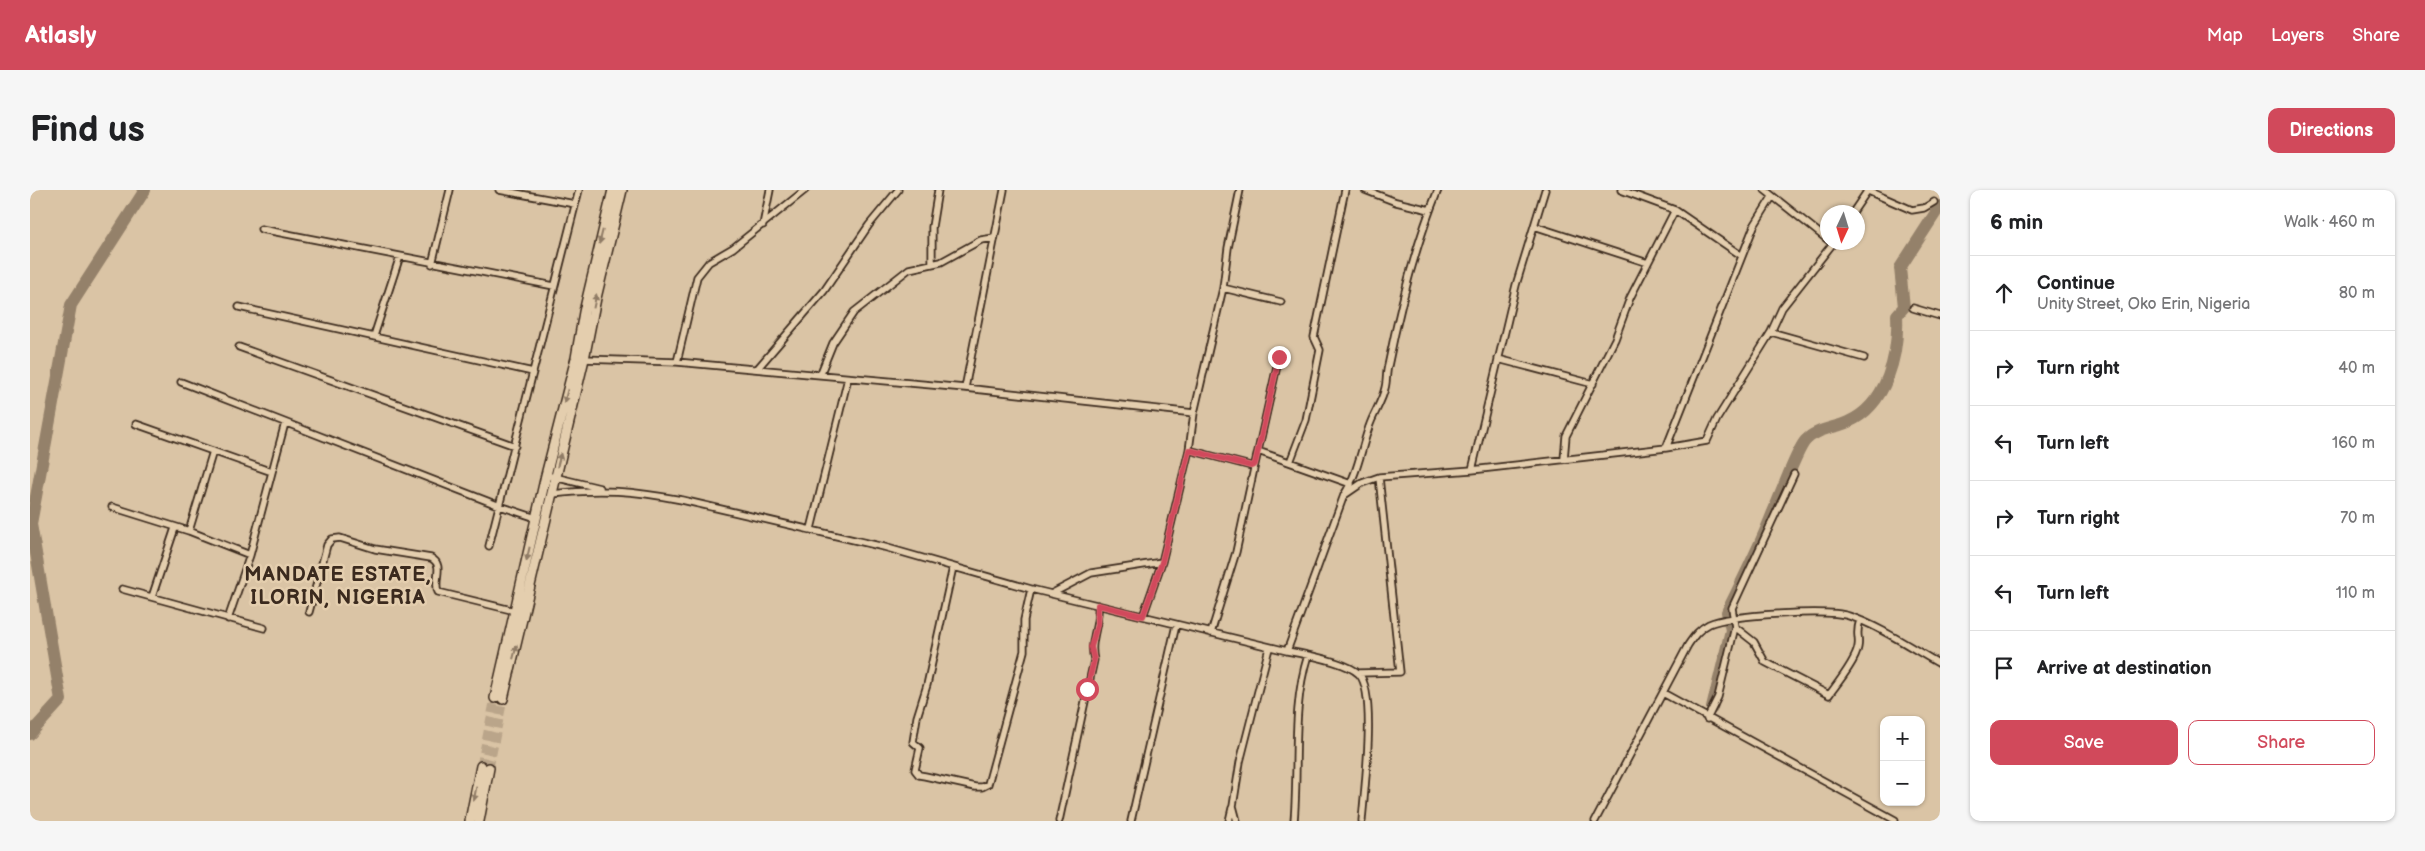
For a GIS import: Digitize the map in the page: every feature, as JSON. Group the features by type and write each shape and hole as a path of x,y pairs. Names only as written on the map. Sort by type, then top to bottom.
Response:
{"main road":[{"path":"580,358 584,312 613,190"},
{"path":"550,476 552,494 499,699 515,611 536,518 550,476 622,190"},
{"path":"471,821 485,767 479,821"}],"street":[{"path":"432,264 450,190"},
{"path":"499,190 575,204"},
{"path":"490,546 579,190"},
{"path":"763,226 770,190"},
{"path":"677,362 697,277 709,262 733,248 763,226 805,190"},
{"path":"757,369 824,291 869,225 898,190"},
{"path":"932,264 932,227 938,190"},
{"path":"965,388 1004,190"},
{"path":"1143,616 1162,562 1189,450 1194,413 1223,288 1228,248 1240,190"},
{"path":"1290,462 1306,420 1320,350 1314,337 1345,190"},
{"path":"1365,190 1396,202 1430,210"},
{"path":"1287,651 1344,495 1351,484 1369,425 1385,390 1387,368 1406,290 1430,210 1438,190"},
{"path":"1472,470 1516,285 1546,190"},
{"path":"1621,190 1675,210 1742,256"},
{"path":"1765,190 1820,234"},
{"path":"1857,205 1867,190 1912,210 1924,208 1934,202"},
{"path":"1666,448 1754,226 1772,197"},
{"path":"1564,459 1566,436 1593,384 1675,210"},
{"path":"1534,226 1648,264"},
{"path":"261,229 432,264 554,286"},
{"path":"820,375 833,343 854,312 909,268 941,262 981,240 994,238"},
{"path":"1344,495 1362,483 1379,477 1472,470 1666,448 1708,441 1717,419 1771,332 1782,308 1793,291 1827,250"},
{"path":"374,336 400,256"},
{"path":"1223,288 1281,302"},
{"path":"239,307 533,372"},
{"path":"1913,308 1940,316"},
{"path":"1771,332 1864,358"},
{"path":"239,346 515,446"},
{"path":"1211,633 1236,552 1279,357"},
{"path":"580,358 677,362 757,369 965,388 1194,413"},
{"path":"1498,359 1593,384"},
{"path":"812,529 848,378"},
{"path":"181,382 500,506 536,518"},
{"path":"228,619 250,555 285,423"},
{"path":"136,424 272,472"},
{"path":"1189,450 1251,466 1255,464"},
{"path":"189,532 213,451"},
{"path":"1258,451 1351,484"},
{"path":"1794,474 1732,608 1731,618 1736,627 1754,642 1765,662 1829,695 1845,672 1858,648 1856,631 1860,620"},
{"path":"550,476 604,489 649,493 812,529 1031,589 1269,648 1321,658 1358,674 1400,672 1379,477"},
{"path":"552,494 604,489"},
{"path":"112,507 189,532 250,555"},
{"path":"152,597 175,528"},
{"path":"309,612 327,545 332,539 340,538 375,549 431,558 439,565 436,587 438,592 515,611"},
{"path":"1051,594 1091,573 1162,562"},
{"path":"953,567 927,685 916,717 913,742 920,748 915,770 919,775 975,788 988,784 1024,651 1024,620 1031,589"},
{"path":"122,589 264,628"},
{"path":"1059,821 1094,660 1091,647 1098,620 1098,605"},
{"path":"1595,821 1694,636 1702,628 1720,620 1731,618 1828,612 1840,613 1860,620 1940,664"},
{"path":"1131,821 1176,625"},
{"path":"1707,718 1718,697 1736,627"},
{"path":"1229,821 1240,762 1269,648"},
{"path":"1294,821 1297,791 1298,708 1301,678 1308,655"},
{"path":"1358,674 1368,696 1362,821"},
{"path":"1663,693 1895,820"},
{"path":"1233,806 1237,821"}],"waterway":[{"path":"30,734 61,700 31,524 71,305 145,190"},
{"path":"1712,708 1731,630 1727,612 1763,537 1794,462 1810,436 1848,422 1861,414 1872,404 1881,391 1893,362 1896,346 1897,315 1904,307 1900,268 1940,206"}],"tunnel":[{"path":"481,766 495,698"},
{"path":"489,768 503,699"}],"district":[{"name":"MANDATE ESTATE, ILORIN, NIGERIA","path":"338,586"}],"route":[{"path":"1087,689 1094,660 1091,647 1099,614 1098,605 1143,616 1162,562 1189,450 1251,466 1255,464 1279,357"}]}
